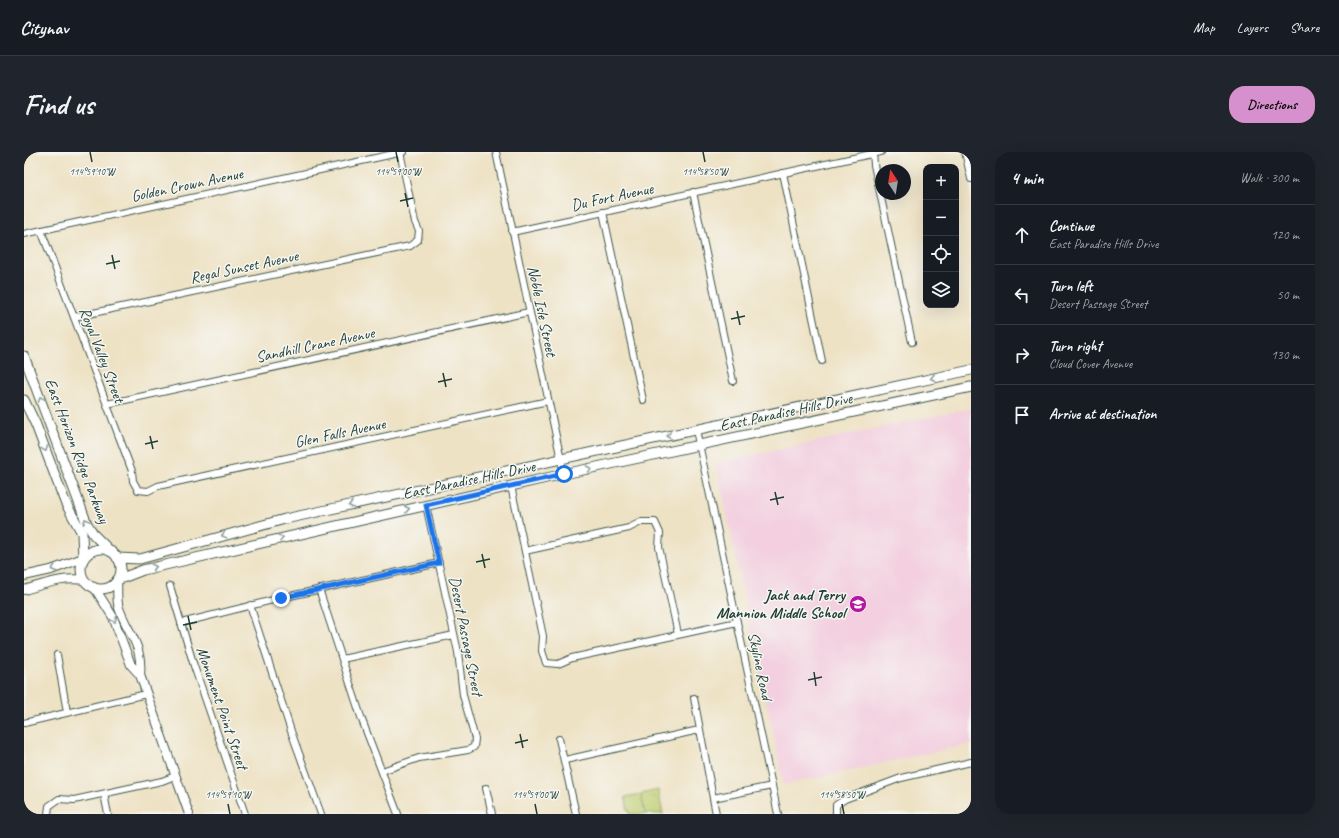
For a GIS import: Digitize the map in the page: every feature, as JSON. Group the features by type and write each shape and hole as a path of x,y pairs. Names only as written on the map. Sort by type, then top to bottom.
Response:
{"main road":[{"name":"East Horizon Ridge Parkway","path":"24,356 87,524 94,535 110,551"},
{"name":"East Paradise Hills Drive","path":"118,558 140,559 285,519 971,370"},
{"name":"East Paradise Hills Drive","path":"117,580 143,570 426,505 971,387"},
{"name":"East Horizon Ridge Parkway","path":"24,400 36,425 65,502 82,533 84,558"},
{"path":"98,549 110,551 118,558 120,569 117,580 107,588 94,588 84,580 81,569 84,558 87,554 98,549"}],"street":[{"name":"Golden Crown Avenue","path":"24,234 401,152"},
{"name":"Regal Sunset Avenue","path":"74,317 410,246 418,240 419,231 415,222 401,152"},
{"name":"Noble Isle Street","path":"496,152 564,474"},
{"name":"Du Fort Avenue","path":"512,232 881,152"},
{"path":"965,152 971,179"},
{"path":"873,153 874,165 912,342"},
{"path":"783,173 822,361"},
{"path":"693,192 733,381"},
{"path":"603,212 643,400"},
{"name":"Royal Valley Street","path":"41,230 132,471 133,481 138,490"},
{"name":"Sandhill Crane Avenue","path":"107,404 529,312"},
{"name":"Glen Falls Avenue","path":"138,490 148,491 158,486 548,402"},
{"name":"Skyline Road","path":"696,430 778,814"},
{"path":"511,486 543,636 542,651 546,663 558,664 572,658 737,622"},
{"name":"Desert Passage Street","path":"382,771 419,758 468,750 474,747 475,739 464,695 454,635 426,505"},
{"path":"525,551 629,528 641,522 655,522 660,533 659,547 678,634"},
{"path":"24,576 51,570 84,558"},
{"path":"181,623 250,605 439,563"},
{"path":"24,590 52,580 73,578 84,580"},
{"path":"117,580 118,607 137,646 141,660 140,675 189,814"},
{"name":"Monument Point Street","path":"170,586 245,814"},
{"path":"94,588 114,617 131,665 140,675"},
{"path":"319,589 342,659 398,814"},
{"path":"250,605 292,734 321,814"},
{"path":"342,659 454,635"},
{"path":"57,655 67,712"},
{"path":"24,723 146,694"},
{"path":"694,698 698,730 716,814"},
{"path":"565,760 698,730"},
{"path":"559,739 565,760 576,814"},
{"path":"836,814 836,805 844,799 901,778 971,762"},
{"path":"48,814 49,806 59,799 74,800 162,781 175,776"},
{"path":"713,798 772,786"},
{"path":"486,788 492,814"},
{"path":"104,794 108,814"}],"shaded area":[{"name":"Jack and Terry Mannion Middle School","path":"971,408 971,744 784,785 716,463"}],"green space":[{"path":"658,790 663,814 645,814 641,794"},
{"path":"641,794 645,814 629,814 625,797"}],"place":[{"name":"Jack and Terry Mannion Middle School","path":"858,604"}],"route":[{"path":"281,598 439,563 426,505 564,474"}]}
